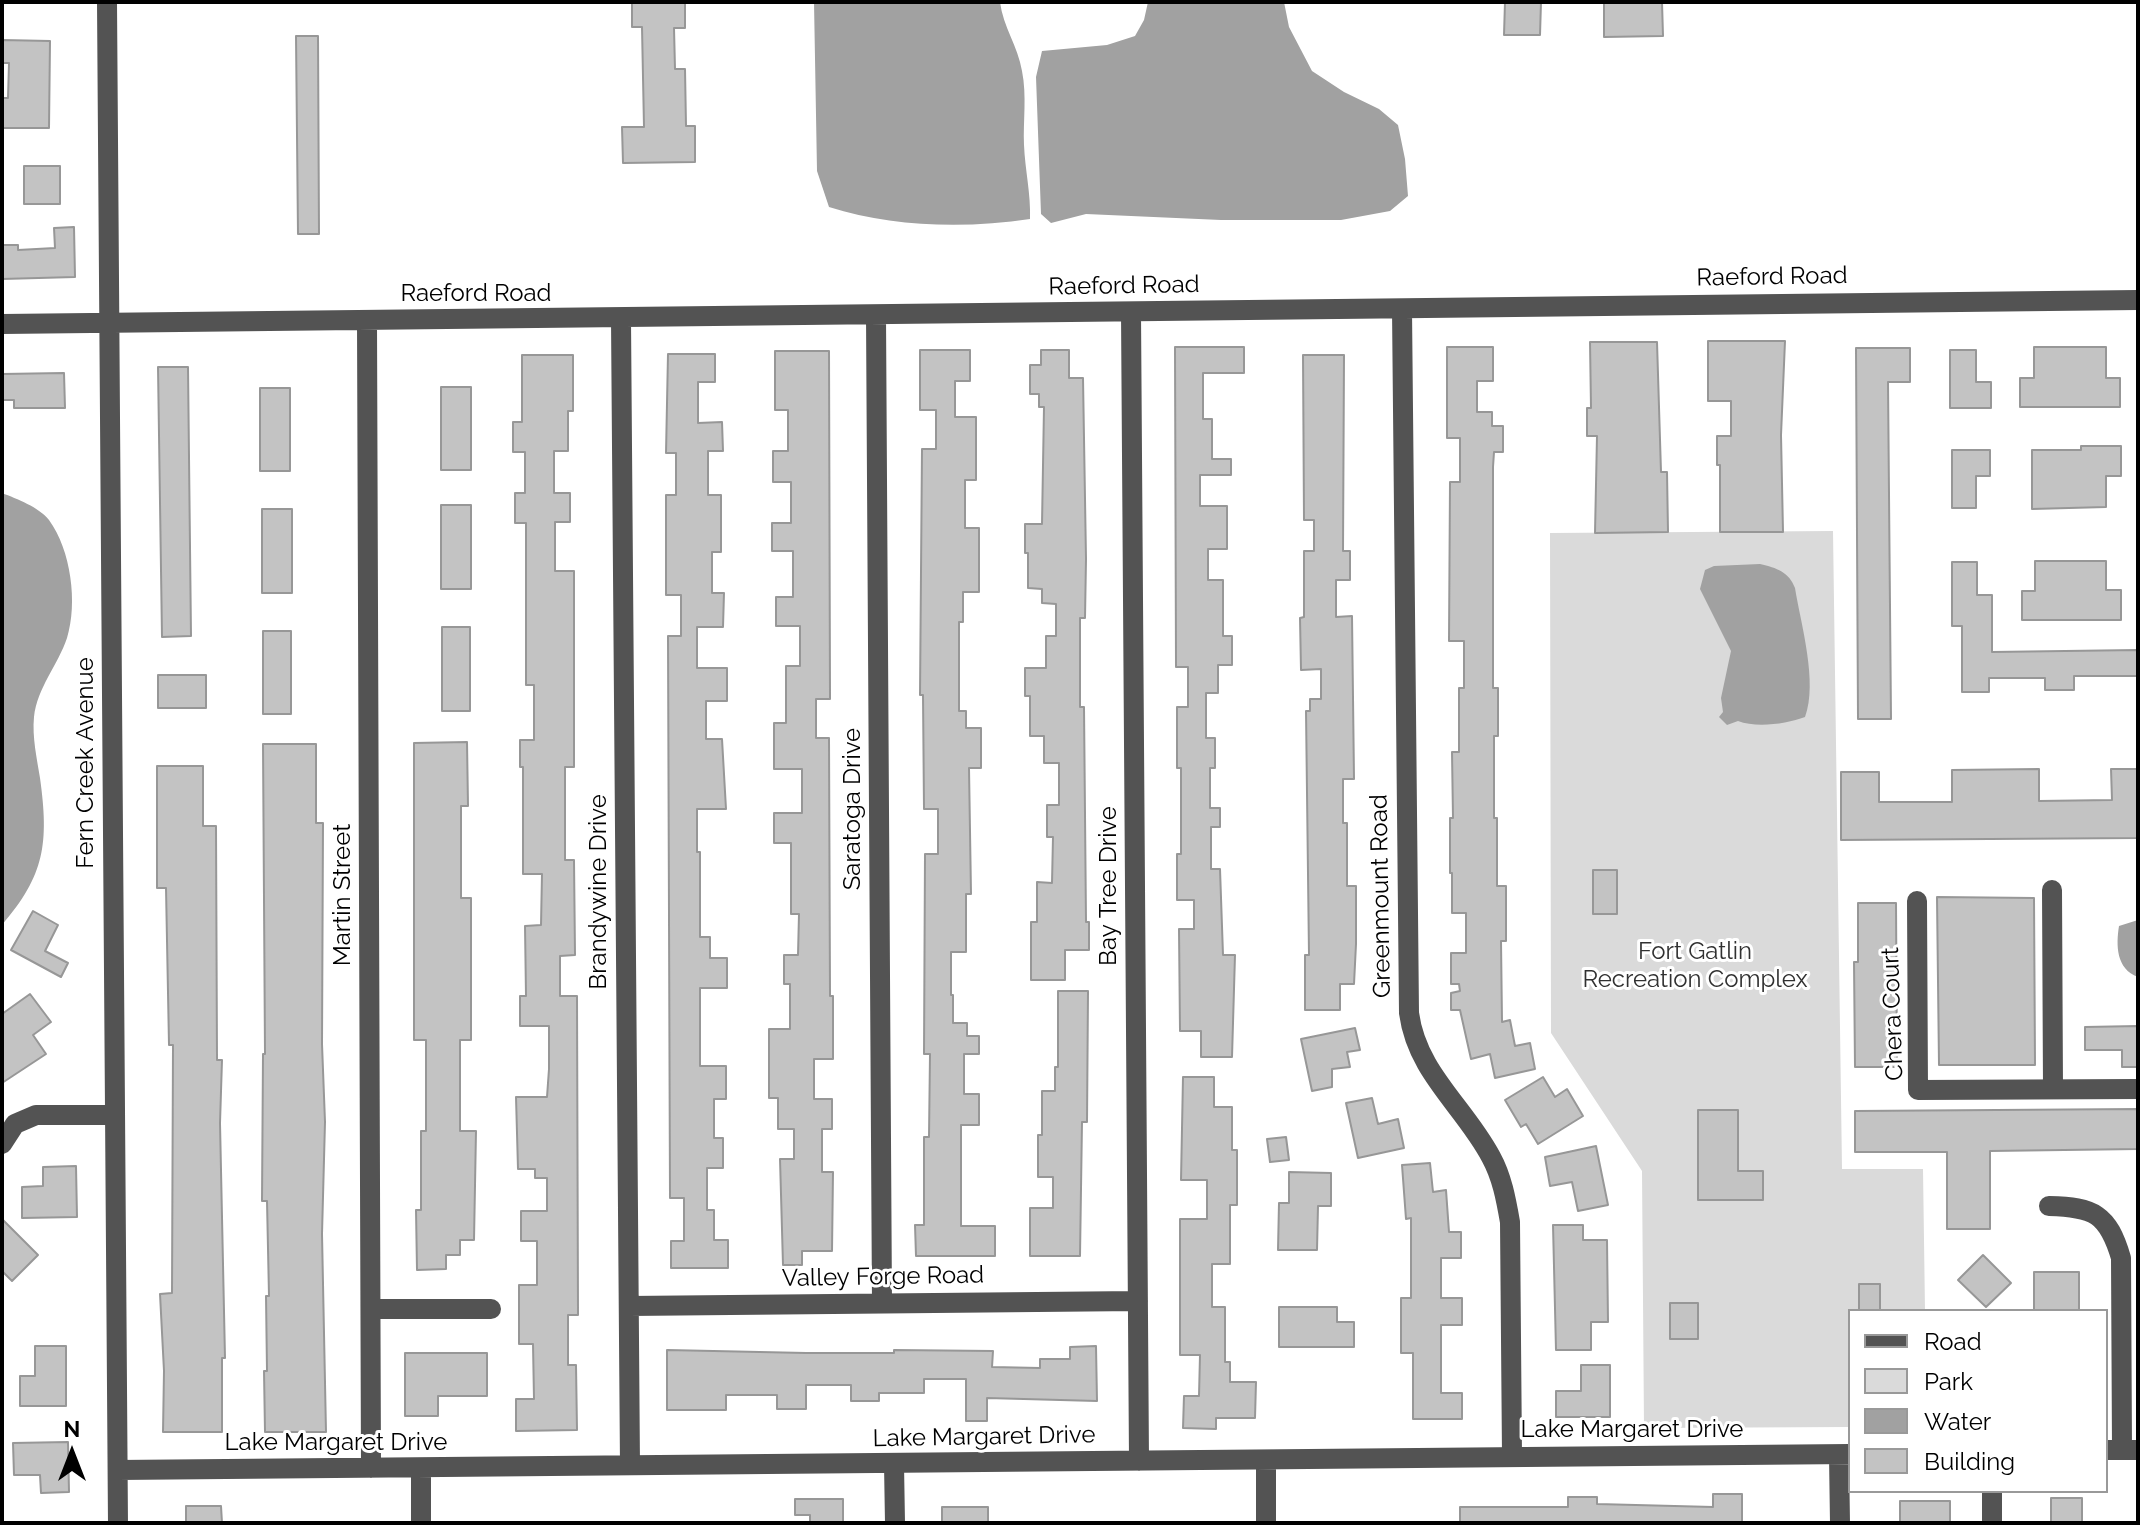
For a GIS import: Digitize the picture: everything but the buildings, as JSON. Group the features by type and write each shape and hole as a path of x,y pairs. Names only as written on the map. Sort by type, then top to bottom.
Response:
{"street":[{"name":"Fern Creek Avenue","path":"107,2 118,1523"},
{"name":"Raeford Road","path":"2,324 2138,300"},
{"name":"Greenmount Road","path":"1402,309 1409,1013 1412,1036 1421,1058 1491,1156 1504,1186 1510,1222 1512,1456"},
{"name":"Bay Tree Drive","path":"1131,312 1139,1461"},
{"name":"Saratoga Drive","path":"876,315 882,1303"},
{"name":"Brandywine Drive","path":"621,319 630,1465"},
{"name":"Martin Street","path":"367,321 371,1468"},
{"path":"2052,890 2053,1089"},
{"name":"Chera Court","path":"1917,901 1918,1090 2138,1089"},
{"path":"2,1144 15,1124 36,1115 114,1115"},
{"path":"2049,1206 2074,1206 2097,1215 2113,1232 2121,1258 2122,1450"},
{"name":"Valley Forge Road","path":"629,1306 1138,1301"},
{"path":"371,1309 491,1309"},
{"name":"Lake Margaret Drive","path":"118,1470 1845,1454"},
{"path":"1840,1523 1845,1454"},
{"path":"1266,1460 1266,1523"},
{"path":"894,1464 895,1523"},
{"path":"421,1468 421,1523"},
{"path":"1992,1493 1992,1523"}],"green space":[{"name":"Fort Gatlin Recreation Complex","path":"1833,531 1842,1169 1923,1169 1925,1309 1848,1309 1848,1427 1644,1428 1642,1171 1551,1033 1550,533"}],"water":[{"path":"814,2 1000,2 1023,80 1030,219 980,224 928,224 877,219 829,207 817,171"},
{"path":"1148,2 1284,2 1289,27 1312,71 1344,92 1379,109 1398,125 1408,196 1390,211 1341,220 1221,220 1086,214 1051,223 1041,214 1036,77 1042,51 1107,45 1135,36 1144,20"},
{"path":"2,493 34,507 45,515 57,532 67,561 72,609 67,638 39,696 34,717 44,821 40,857 27,890 2,925"},
{"path":"1760,564 1782,572 1795,588 1807,653 1809,703 1805,717 1798,719 1762,725 1738,721 1727,725 1719,717 1723,712 1721,698 1731,651 1700,589 1705,570 1714,566"},
{"path":"2138,920 2138,977 2125,968 2119,956 2118,941 2119,926"}]}
